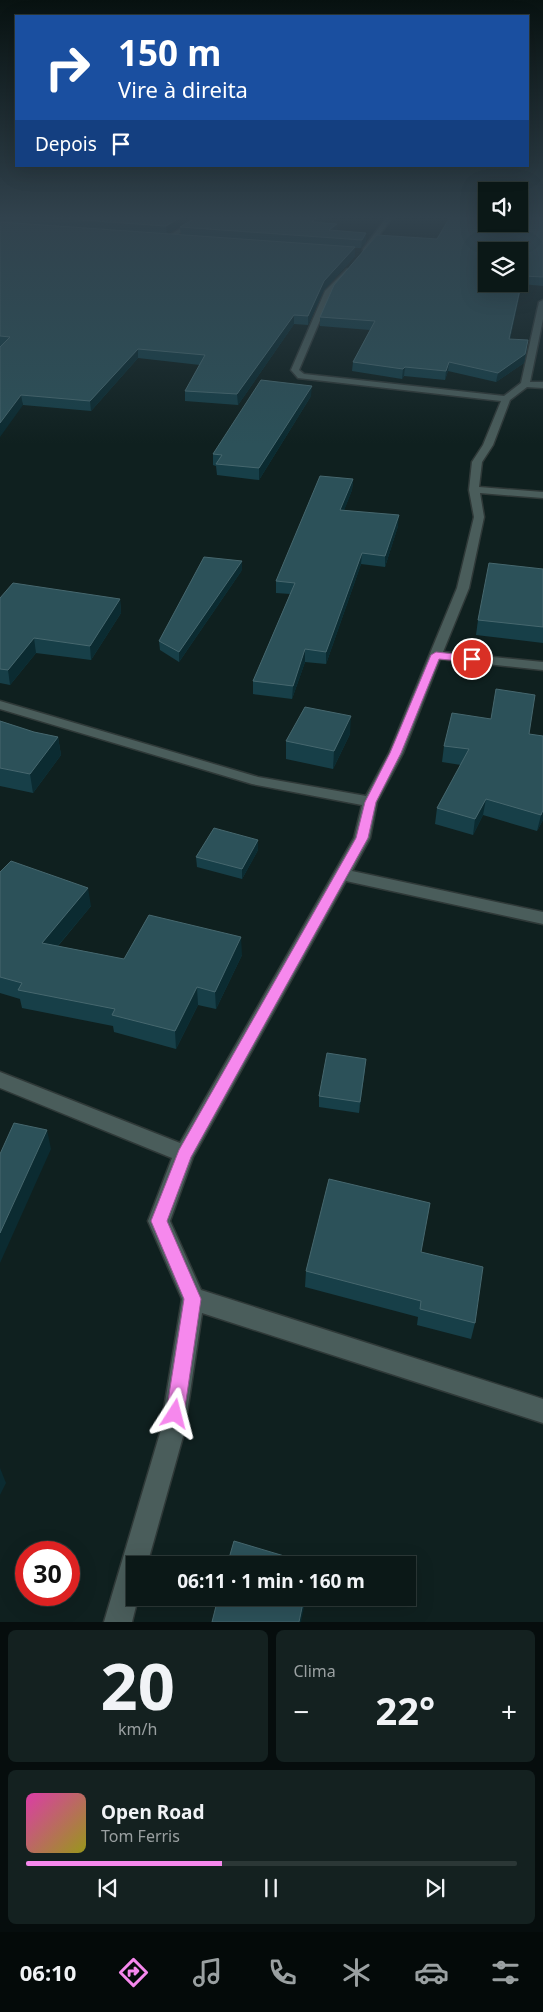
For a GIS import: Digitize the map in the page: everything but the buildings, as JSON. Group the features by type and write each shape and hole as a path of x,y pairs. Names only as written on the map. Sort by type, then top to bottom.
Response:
{"street":[{"path":"328,293 295,370 302,376 506,399"},
{"path":"526,384 543,302"},
{"path":"118,1622 172,1433 193,1299 159,1221 184,1154 362,838 370,802 396,753 464,588 479,517 474,490 477,462 488,445 506,399 526,384 543,385"},
{"path":"474,490 543,495"},
{"path":"436,655 543,666"},
{"path":"0,704 257,781 370,802"},
{"path":"341,874 543,918"},
{"path":"0,1080 184,1154"},
{"path":"193,1299 543,1411"}],"route":[{"path":"175,1414 193,1299 159,1221 184,1154 362,838 370,802 396,753 436,655 472,659"}]}
